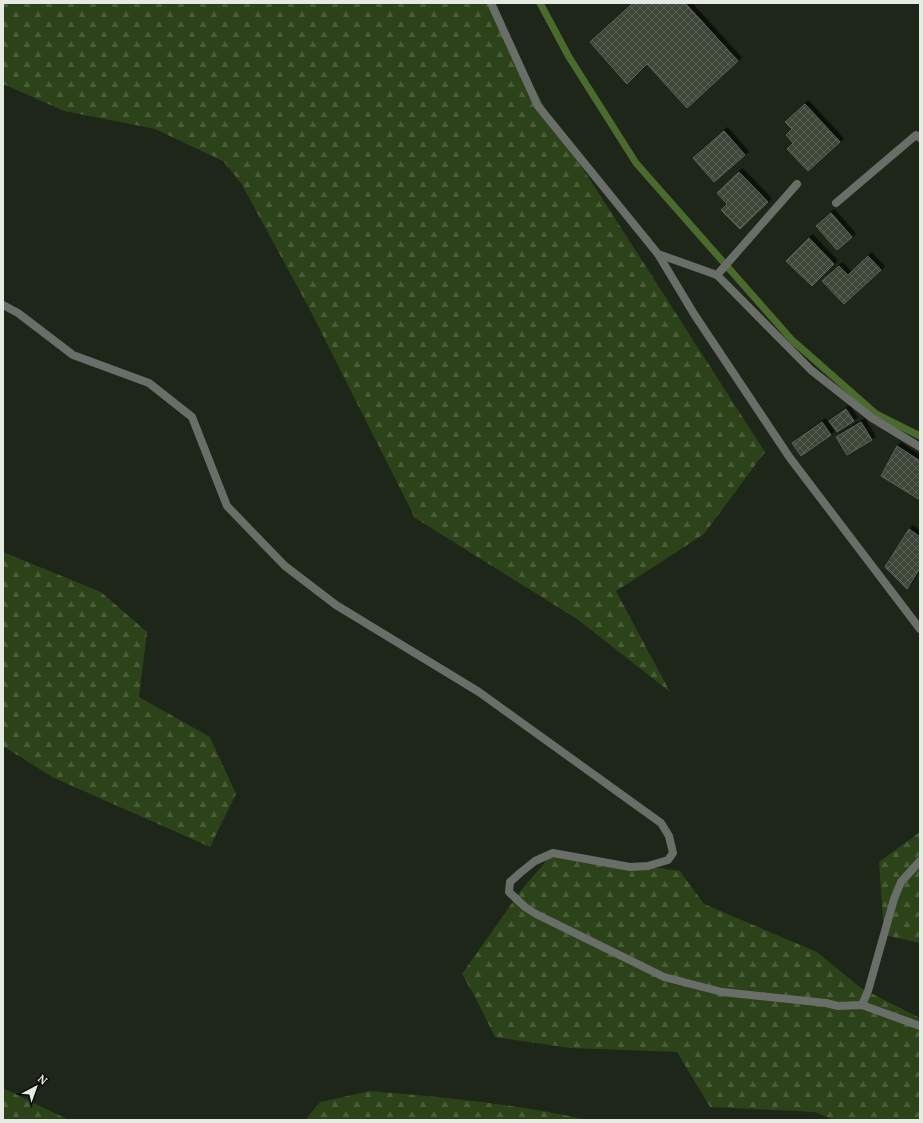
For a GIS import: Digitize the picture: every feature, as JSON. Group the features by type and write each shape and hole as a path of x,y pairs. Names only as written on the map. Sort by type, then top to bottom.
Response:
{"street":[{"path":"491,3 538,106 658,254 694,314 790,458 920,629"},
{"path":"836,203 916,135 920,138"},
{"path":"718,274 796,184"},
{"path":"658,254 718,274 811,370 872,418 920,447"},
{"path":"3,305 18,313 73,355 149,383 192,417 227,506 285,566 336,605 479,692 661,823 668,836 673,853 668,860 648,866 630,867 553,853 535,861 510,882 509,892 525,907 536,914 664,977 722,992 826,1003 838,1006 862,1005 920,1026"},
{"path":"862,1005 868,991 894,899 901,882 920,861"}],"green space":[{"path":"3,3 487,3 553,122 765,452 704,534 616,591 670,692 577,619 415,518 309,308 241,183 223,161 155,129 64,111 3,84"},
{"path":"3,552 101,592 147,632 139,697 210,737 236,794 210,847 52,777 3,746"},
{"path":"920,832 920,943 884,935 879,862"},
{"path":"553,853 680,871 704,904 817,952 861,988 920,1018 920,1120 833,1120 815,1112 710,1107 677,1052 570,1048 495,1037 462,974 522,889"},
{"path":"3,1088 69,1120 3,1120"},
{"path":"370,1091 507,1105 588,1120 305,1120 320,1102"}],"building":[{"path":"633,3 685,3 738,61 687,108 647,64 627,84 590,42"},
{"path":"805,104 840,142 808,171 787,149 793,143 786,135 792,129 785,122"},
{"path":"724,131 745,155 714,182 693,158"},
{"path":"739,172 768,202 740,229 721,210 727,204 717,193"},
{"path":"831,213 852,237 837,250 816,226"},
{"path":"809,238 834,264 812,286 786,261"},
{"path":"868,256 881,270 844,304 822,281 839,266 848,275"},
{"path":"846,409 854,421 837,432 829,421"},
{"path":"822,422 831,435 801,456 792,443"},
{"path":"861,422 872,440 847,455 836,437"},
{"path":"897,446 920,461 920,500 881,476"},
{"path":"909,529 920,537 920,568 907,589 885,567"}],"waterway":[{"path":"540,3 569,57 636,163 792,340 876,414 920,436"}]}
